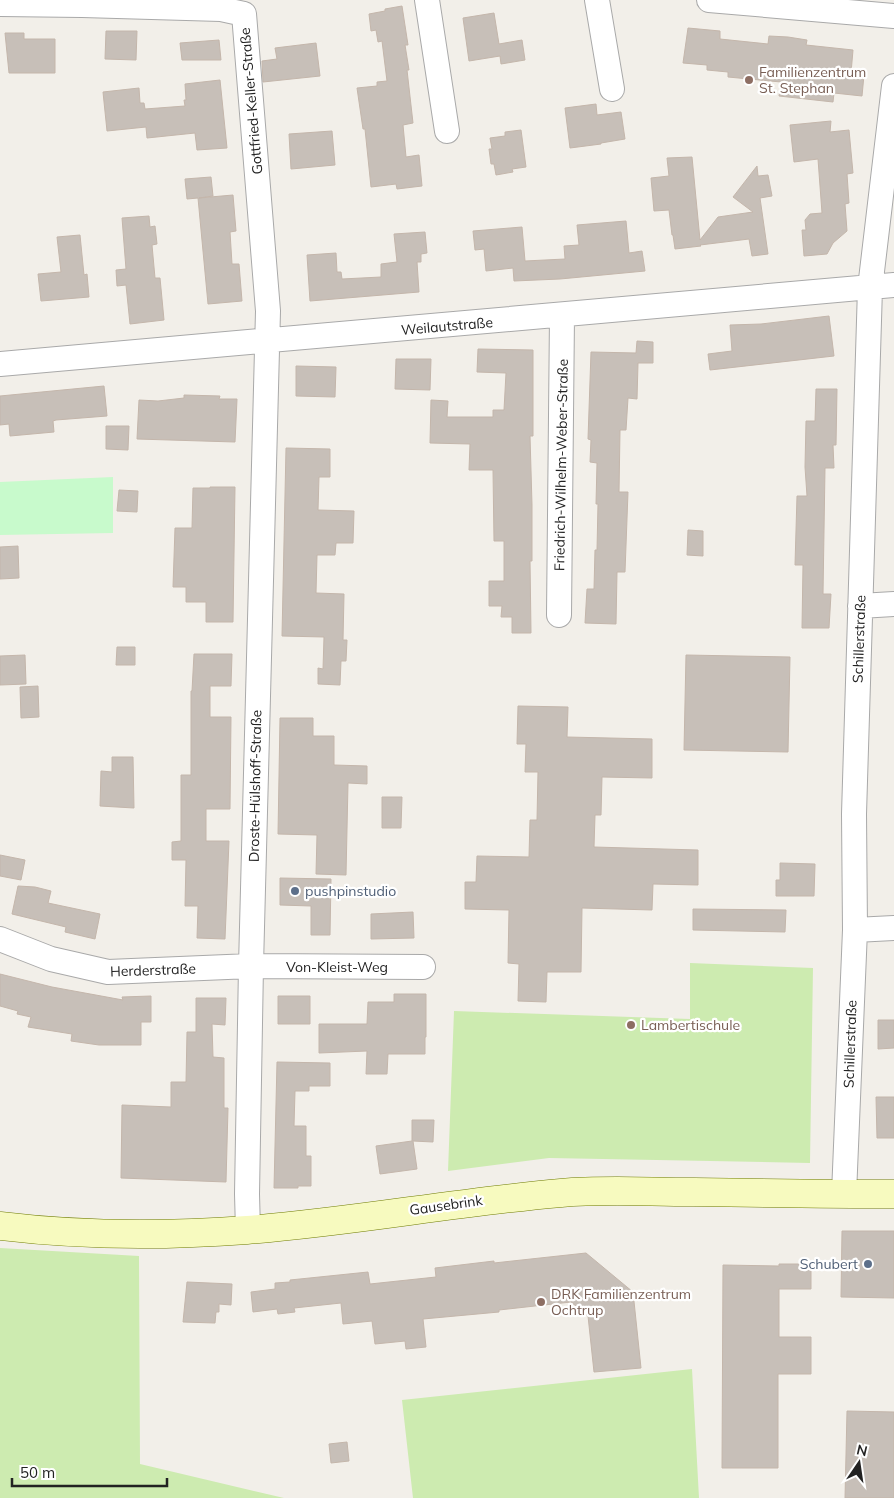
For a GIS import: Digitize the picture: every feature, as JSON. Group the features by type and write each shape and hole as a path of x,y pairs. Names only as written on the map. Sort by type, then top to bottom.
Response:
{"main road":[{"name":"Gausebrink","path":"0,1226 53,1231 125,1234 248,1230 348,1219 495,1199 564,1193 622,1191 894,1194"}],"street":[{"path":"427,0 447,131"},
{"path":"597,0 612,90"},
{"path":"709,0 894,16"},
{"name":"Gottfried-Keller-Straße","path":"0,4 221,9 244,14 268,311 266,341"},
{"name":"Schillerstraße","path":"844,1194 855,930 854,814 870,288 894,86"},
{"name":"Weilautstraße","path":"0,364 562,316 894,285"},
{"name":"Friedrich-Wilhelm-Weber-Straße","path":"559,615 562,316"},
{"name":"Droste-Hülshoff-Straße","path":"248,1230 251,966 266,341"},
{"path":"860,606 894,604"},
{"path":"855,930 894,928"},
{"name":"Herderstraße","path":"0,939 51,959 108,972 251,966"},
{"name":"Von-Kleist-Weg","path":"251,966 423,968"}],"green space":[{"path":"113,477 113,533 0,535 0,482"},
{"path":"690,963 813,968 810,1163 549,1158 448,1171 454,1011 690,1019"},
{"path":"0,1248 139,1256 140,1464 284,1498 0,1498"},
{"path":"692,1369 699,1498 413,1498 402,1400"}],"building":[{"path":"402,6 408,45 405,45 413,123 403,125 406,157 419,155 422,186 397,189 396,184 371,187 365,129 363,129 357,88 377,86 377,82 387,81 382,41 378,42 376,30 371,31 369,14"},
{"path":"494,13 499,44 522,40 525,60 501,64 500,56 469,61 463,18"},
{"path":"688,28 720,31 720,39 768,44 769,36 788,37 807,40 806,45 853,50 851,73 864,75 862,96 834,93 833,102 779,96 781,82 728,77 728,72 707,70 707,65 683,63"},
{"path":"106,31 137,31 136,60 105,59"},
{"path":"5,33 24,33 24,39 55,39 55,73 9,73"},
{"path":"219,40 221,60 182,60 180,43"},
{"path":"316,43 320,76 263,82 262,61 277,59 275,48"},
{"path":"220,80 227,148 197,150 195,133 147,138 146,127 107,131 103,92 139,88 140,103 144,103 145,109 185,106 185,84"},
{"path":"596,104 597,115 621,112 625,139 570,148 565,108"},
{"path":"831,121 830,132 849,130 853,173 847,174 849,203 845,204 847,231 833,243 827,254 804,256 802,230 806,230 805,220 810,214 822,213 818,159 794,162 790,125"},
{"path":"521,130 526,167 512,169 513,172 496,175 494,164 491,164 489,149 492,149 490,138 505,136 505,132"},
{"path":"332,131 335,165 291,169 289,134"},
{"path":"692,157 700,240 718,217 753,212 733,197 757,166 758,176 768,175 772,196 760,198 768,254 752,256 749,239 675,249 669,210 654,211 651,178 669,176 667,158"},
{"path":"211,177 213,196 199,198 233,195 236,231 230,232 232,264 239,264 242,301 208,304 198,198 187,199 185,179"},
{"path":"149,216 150,227 155,226 157,244 152,245 155,278 160,278 164,320 130,324 126,285 117,286 116,270 126,269 122,218"},
{"path":"626,221 629,253 642,251 645,271 560,279 514,281 513,268 486,271 484,249 475,250 473,231 522,227 525,261 565,259 564,246 579,245 577,225"},
{"path":"425,232 427,253 421,254 421,262 417,262 419,292 310,301 307,255 336,253 337,272 341,272 342,279 381,277 381,264 397,262 394,234"},
{"path":"80,235 84,275 87,274 89,297 41,301 38,274 61,272 57,237"},
{"path":"829,316 834,356 710,370 708,354 732,351 730,325 761,324"},
{"path":"637,341 653,342 653,363 638,363 637,399 628,398 626,430 620,430 619,492 628,492 625,572 617,572 616,624 585,623 587,589 594,589 595,550 597,550 597,463 590,462 591,440 588,439 591,352 636,353"},
{"path":"478,349 533,350 533,436 530,436 532,505 532,561 530,561 531,633 512,633 512,617 501,617 502,606 489,606 489,581 504,581 504,541 494,541 493,470 469,470 470,444 430,443 431,400 448,401 447,417 493,417 493,410 504,410 506,373 477,372"},
{"path":"396,359 431,359 430,390 395,389"},
{"path":"296,366 336,367 335,397 296,396"},
{"path":"104,386 107,416 56,420 53,421 54,432 10,436 9,424 0,425 0,396"},
{"path":"816,389 837,389 836,445 833,445 834,468 825,468 823,594 831,594 829,628 802,628 803,565 795,565 797,496 807,496 805,467 806,421 815,421"},
{"path":"184,395 220,396 219,399 237,399 235,442 137,439 139,400 158,401 184,398"},
{"path":"106,426 129,426 128,450 106,449"},
{"path":"286,448 330,449 330,477 319,477 318,510 354,511 353,543 336,543 335,555 317,555 316,593 344,594 343,640 347,640 346,661 341,661 340,685 318,684 318,668 323,669 324,637 282,636"},
{"path":"235,487 233,622 206,622 206,602 186,602 186,587 173,587 175,528 192,528 193,488"},
{"path":"119,490 138,491 137,512 117,511"},
{"path":"688,530 703,531 703,556 687,555"},
{"path":"18,546 19,578 0,579 0,547"},
{"path":"117,647 135,647 135,665 116,665"},
{"path":"194,654 232,654 231,686 210,686 210,717 231,717 230,809 206,809 206,841 229,841 225,939 197,938 198,906 185,906 186,860 172,860 172,842 181,841 181,775 191,775 191,691"},
{"path":"25,655 26,684 0,685 0,656"},
{"path":"686,655 790,657 788,752 684,750"},
{"path":"38,686 39,717 21,718 20,687"},
{"path":"518,706 568,707 567,737 652,739 652,778 602,777 601,815 595,815 594,847 698,850 698,885 653,884 652,910 582,908 581,972 547,972 546,1002 518,1001 519,964 508,963 509,910 465,909 465,882 476,882 477,856 529,857 530,820 537,820 538,772 525,772 526,744 517,744"},
{"path":"280,718 313,718 313,736 334,736 334,765 367,766 367,784 348,783 346,875 316,874 317,835 278,834"},
{"path":"112,757 133,757 134,808 100,806 101,771 112,772"},
{"path":"382,797 402,797 401,828 382,828"},
{"path":"0,855 25,860 21,880 0,876"},
{"path":"780,863 815,864 814,896 776,896 776,880 780,880"},
{"path":"280,878 331,879 330,935 311,935 311,906 280,905"},
{"path":"18,886 35,887 51,891 48,903 100,914 95,939 65,932 66,927 12,914"},
{"path":"693,909 786,910 785,932 693,930"},
{"path":"413,912 414,938 371,939 371,914"},
{"path":"0,974 52,987 123,1000 122,997 151,996 151,1022 141,1022 141,1045 99,1045 71,1041 72,1034 28,1027 31,1017 17,1014 18,1011 0,1006"},
{"path":"394,994 426,994 425,1054 388,1054 387,1074 366,1074 367,1051 319,1053 319,1024 367,1024 368,1002 394,1002"},
{"path":"278,996 310,996 310,1024 278,1024"},
{"path":"196,998 226,998 225,1025 212,1024 213,1057 224,1058 224,1108 228,1108 226,1182 121,1178 122,1105 171,1107 171,1082 186,1082 187,1032 196,1032"},
{"path":"878,1020 894,1020 894,1048 878,1049"},
{"path":"277,1062 330,1063 330,1086 309,1086 309,1091 295,1091 294,1126 306,1126 306,1156 311,1156 311,1186 274,1188"},
{"path":"876,1097 894,1097 894,1138 877,1138"},
{"path":"412,1120 434,1120 433,1142 413,1141 417,1169 380,1174 376,1146 412,1141"},
{"name":"Schubert","path":"842,1231 894,1231 894,1298 841,1297"},
{"path":"586,1253 633,1292 641,1368 594,1372 588,1316 571,1302 499,1310 499,1312 423,1319 426,1347 406,1349 405,1341 375,1344 372,1321 343,1324 341,1303 294,1308 295,1312 278,1314 277,1309 253,1312 251,1292 275,1289 275,1283 290,1282 290,1280 368,1272 370,1284 436,1277 435,1268"},
{"path":"779,1264 811,1264 811,1289 779,1289 779,1337 811,1337 811,1374 778,1374 778,1468 722,1468 723,1265 779,1266"},
{"path":"187,1282 232,1284 231,1305 219,1304 219,1312 216,1312 215,1323 183,1322"},
{"path":"847,1411 894,1412 894,1498 845,1498"},
{"path":"347,1442 349,1461 331,1463 329,1444"}],"place":[{"name":"Familienzentrum St. Stephan","path":"749,80"},
{"name":"pushpinstudio","path":"295,891"},
{"name":"Lambertischule","path":"631,1025"},
{"name":"Schubert","path":"868,1264"},
{"name":"DRK Familienzentrum Ochtrup","path":"541,1302"}]}
